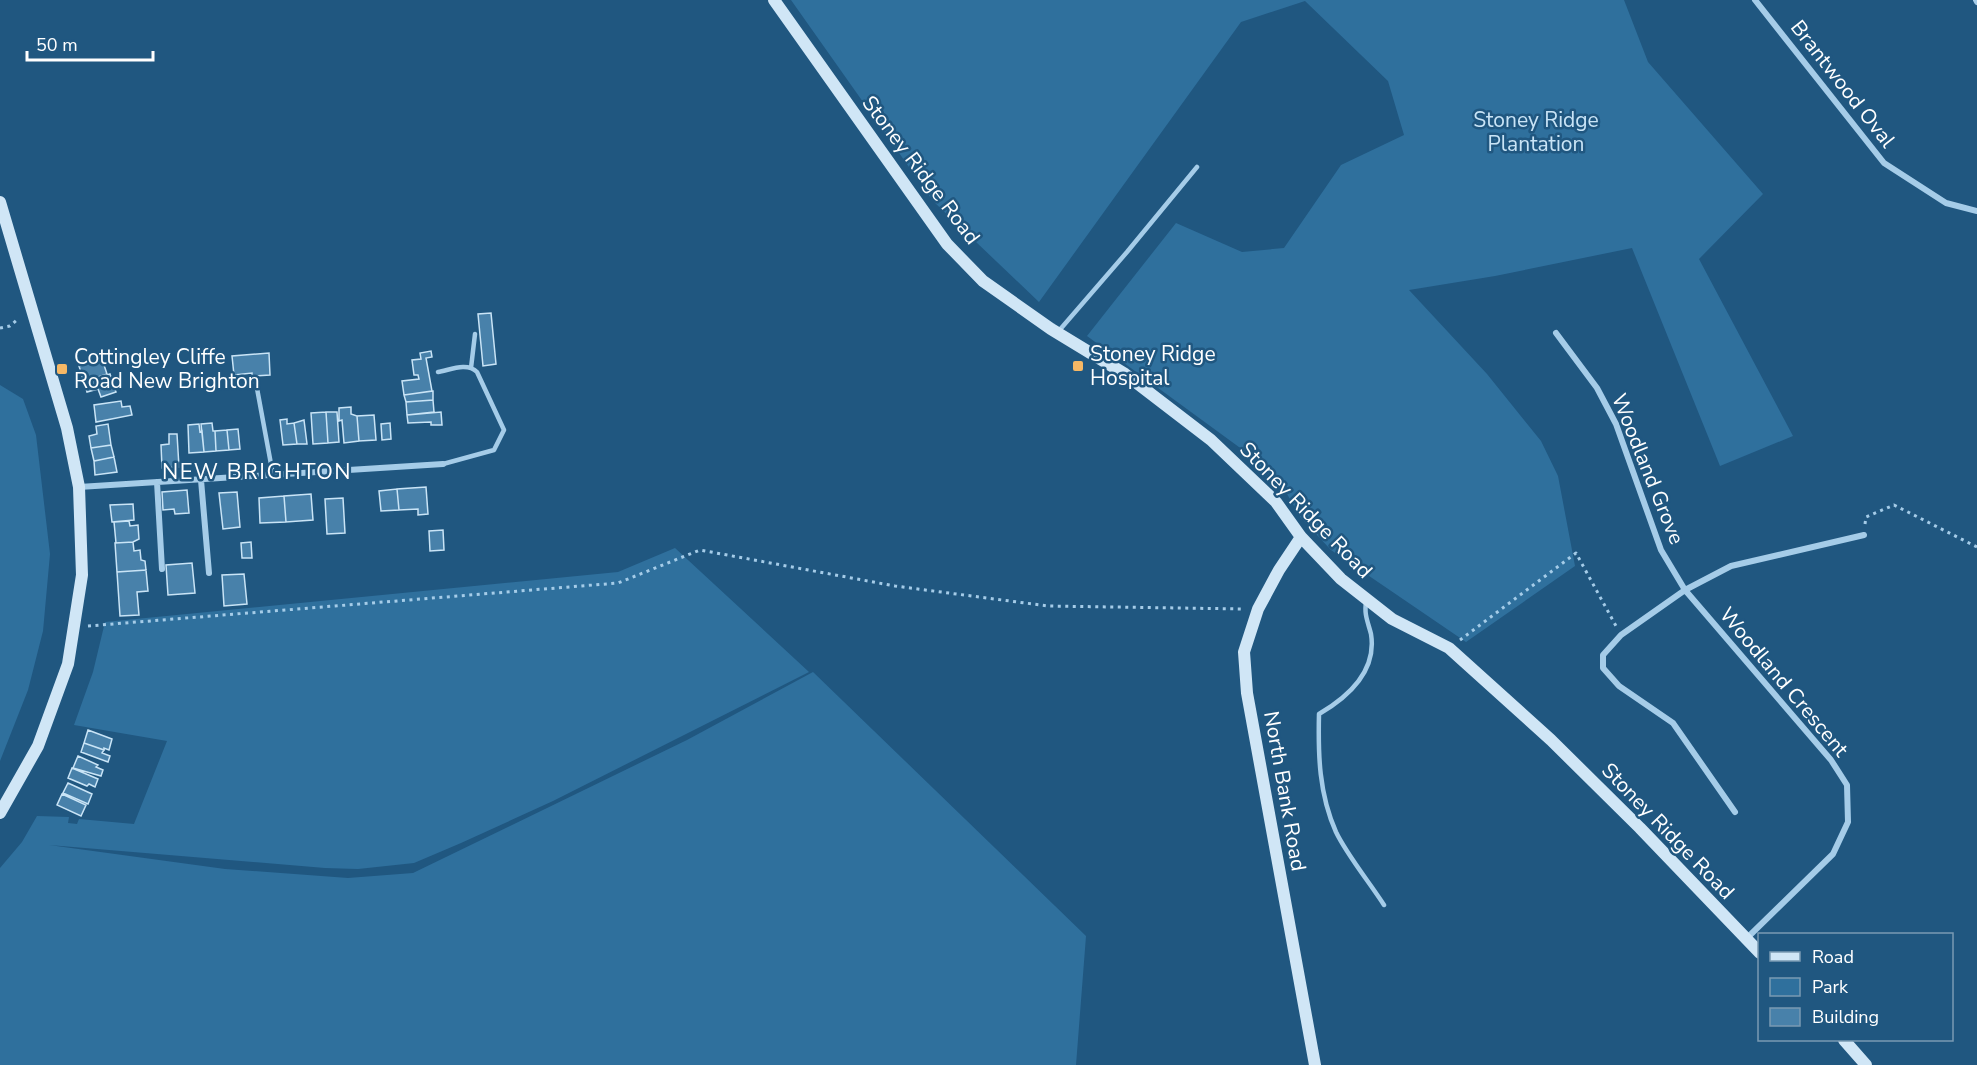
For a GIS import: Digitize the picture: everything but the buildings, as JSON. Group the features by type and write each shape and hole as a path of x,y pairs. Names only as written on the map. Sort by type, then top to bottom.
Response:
{"street":[{"name":"Stoney Ridge Road","path":"774,0 947,244 983,281 1057,333 1125,374 1211,440 1276,502 1301,537 1341,579 1392,619 1449,648 1551,740 1640,828 1758,951"},
{"name":"Brantwood Oval","path":"1755,0 1884,163 1946,203 1977,211"},
{"path":"0,202 67,428 79,488 82,575 68,664 38,746 0,813"},
{"name":"Woodland Grove","path":"1556,333 1597,388 1616,424 1661,550 1684,591"},
{"path":"79,488 443,464"},
{"path":"201,480 208,573"},
{"path":"157,482 162,569"},
{"path":"1735,812 1673,723 1619,686 1603,668 1603,655 1621,635 1684,591 1731,566 1864,535"},
{"name":"North Bank Road","path":"1301,537 1279,570 1258,609 1244,652 1247,693 1315,1065"},
{"name":"Woodland Crescent","path":"1684,591 1830,759 1847,785 1848,822 1833,854 1745,939"},
{"path":"1845,1041 1866,1065"}],"lane":[{"path":"1057,333 1197,167"},
{"path":"471,368 476,334"},
{"path":"438,372 467,366 477,372 504,430 494,450 443,464"},
{"path":"256,383 273,475"},
{"path":"1366,599 1364,613 1371,633 1372,649 1365,671 1355,687 1338,703 1319,714 1320,777 1325,803 1337,833 1384,905"}],"path":[{"path":"0,328 10,326 31,306"},
{"path":"1864,535 1866,517 1894,505 1977,547"},
{"path":"74,628 618,583 700,550 895,586 1048,606 1258,609"},
{"path":"1449,648 1576,553 1621,635"}],"green space":[{"name":"Stoney Ridge Plantation","path":"791,0 1624,0 1648,62 1763,194 1699,259 1793,436 1720,466 1632,248 1495,276 1409,290 1487,374 1541,441 1558,476 1575,566 1466,642 1331,550 1301,518 1287,494 1243,450 1087,336 1176,223 1242,252 1284,248 1341,165 1404,135 1388,81 1305,1 1241,22 1039,302 933,201"},
{"path":"0,385 23,399 36,435 50,554 43,631 28,690 0,761"},
{"path":"675,548 809,672 553,801 414,863 358,869 325,868 49,845 225,869 348,878 413,873 687,740 813,672 1086,936 1076,1065 0,1065 0,868 22,842 37,816 69,817 68,823 77,824 79,819 134,824 167,741 74,725 93,672 105,622 618,572"}],"place":[{"name":"Stoney Ridge Hospital","path":"1078,366"},
{"name":"Cottingley Cliffe Road New Brighton","path":"62,369"}],"district":[{"name":"NEW BRIGHTON","path":"257,472"}]}
